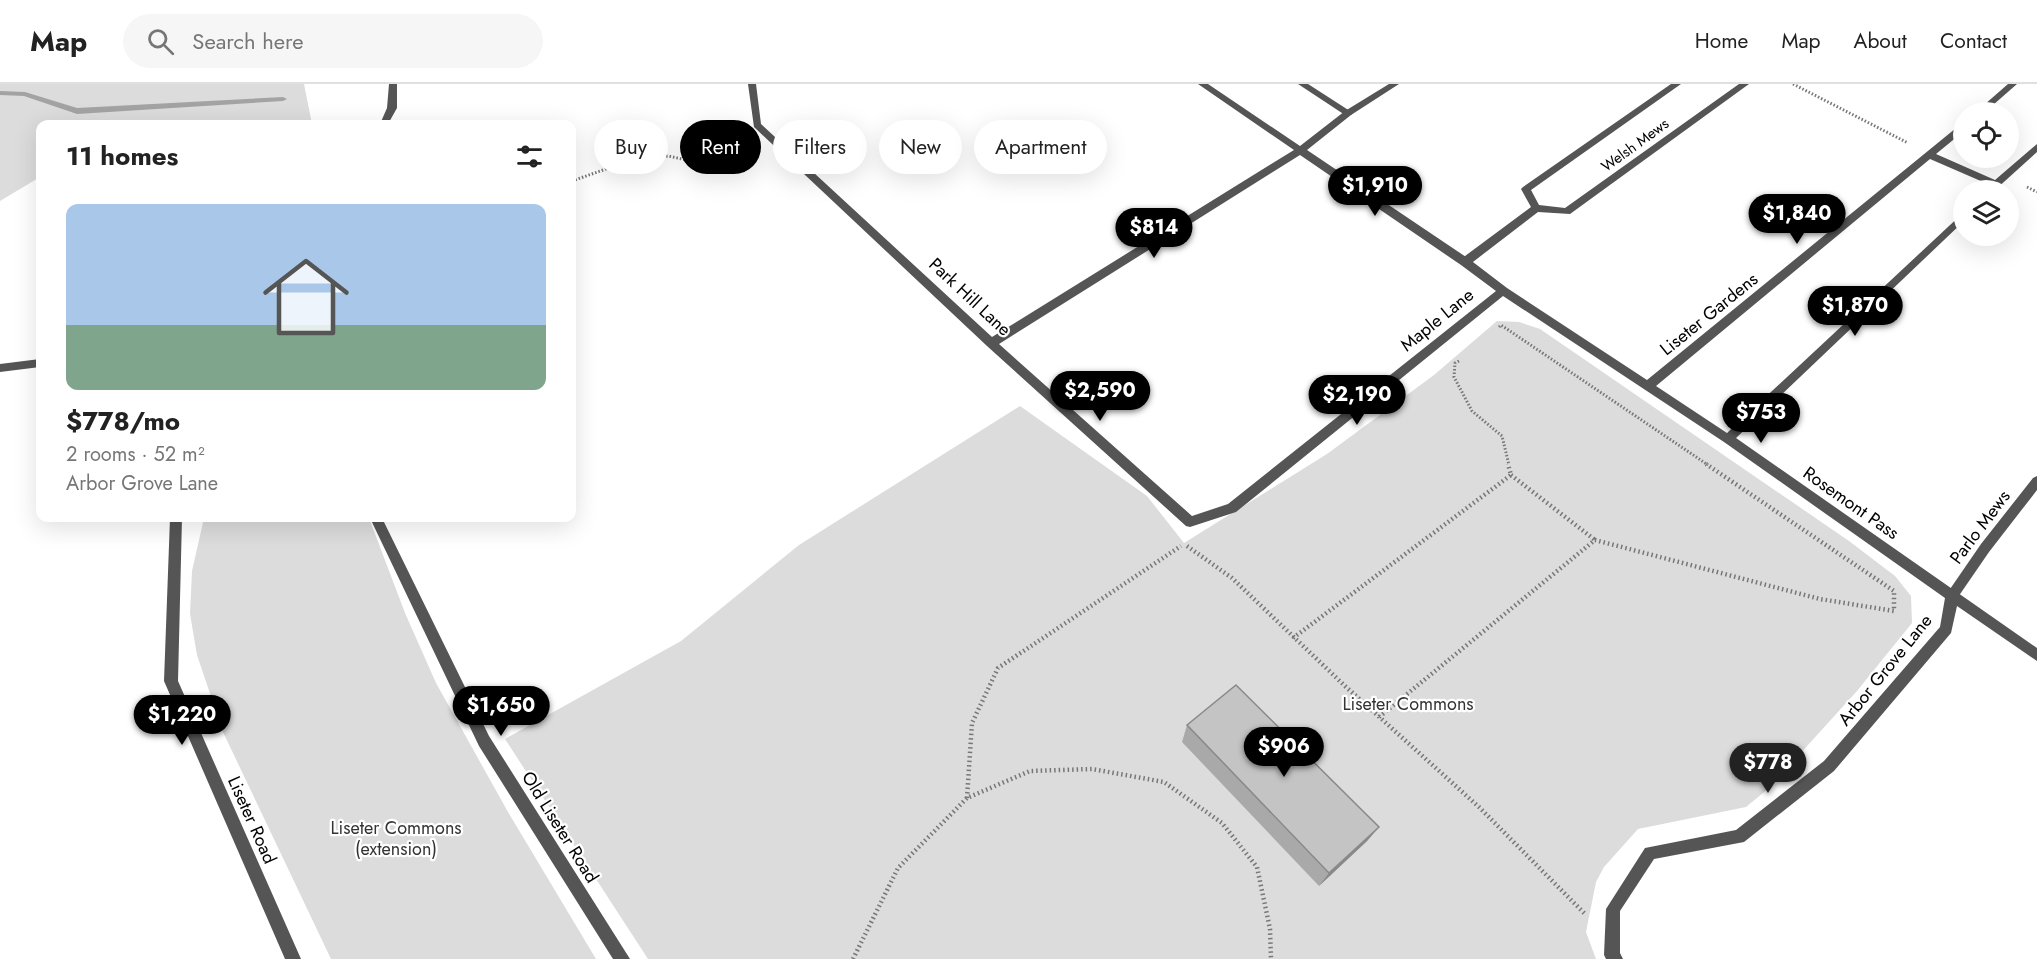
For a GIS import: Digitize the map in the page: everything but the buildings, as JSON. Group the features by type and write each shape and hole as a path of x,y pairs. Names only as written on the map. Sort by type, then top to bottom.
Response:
{"street":[{"path":"386,120 393,108 393,84"},
{"name":"Park Hill Lane","path":"752,84 757,125 992,343 1190,522"},
{"path":"1202,84 1302,150"},
{"path":"1302,84 1348,113"},
{"path":"992,343 1302,150 1348,113 1395,84"},
{"name":"Welsh Mews","path":"1677,84 1526,189 1536,208 1566,212 1745,84"},
{"path":"1992,102 2013,84"},
{"name":"Liseter Gardens","path":"1649,385 1953,135"},
{"path":"2000,180 2037,147"},
{"name":"Rosemont Pass","path":"1302,150 1465,262 1503,291 1728,439 2037,655"},
{"path":"1930,154 1979,180"},
{"path":"1465,262 1536,208"},
{"path":"1728,439 1953,225"},
{"name":"Maple Lane","path":"1190,522 1232,507 1503,291"},
{"path":"0,368 36,364"},
{"name":"Parlo Mews","path":"1952,596 1985,548 2037,481"},
{"name":"Liseter Road","path":"176,522 171,681 294,959"},
{"name":"Old Liseter Road","path":"378,522 484,741 622,959"},
{"name":"Arbor Grove Lane","path":"1613,957 1613,909 1650,853 1739,837 1829,766 1946,629 1952,596"}],"path":[{"path":"1793,84 1930,154"},
{"path":"576,180 634,159 668,156 680,159"},
{"path":"1464,356 1455,363 1454,377 1472,411 1502,436 1511,475 1595,540 1820,599 1894,611 1894,591 1501,325 1492,333"},
{"path":"1293,638 1511,475"},
{"path":"1379,717 1595,540"},
{"path":"967,798 972,723 998,668 1162,556 1184,544 1232,578 1293,638 1479,807 1589,917"},
{"path":"853,959 898,868 967,798 1030,771 1092,769 1164,782 1222,823 1257,867 1269,929 1271,959"}],"green space":[{"path":"0,84 304,84 311,120 36,120 36,179 0,201"},
{"name":"Liseter Commons","path":"1497,321 1519,322 1540,329 1849,541 1895,576 1911,596 1912,623 1857,691 1769,788 1746,807 1638,829 1604,867 1596,882 1586,932 1596,959 648,959 505,739 681,641 799,545 1020,406 1147,496 1184,543 1327,454 1434,375"},
{"name":"Liseter Commons (extension)","path":"203,522 371,522 405,613 436,683 508,812 596,959 331,959 223,732 197,655 190,614 192,571"}],"waterway":[{"path":"0,93 25,94 77,111 283,99"}]}
